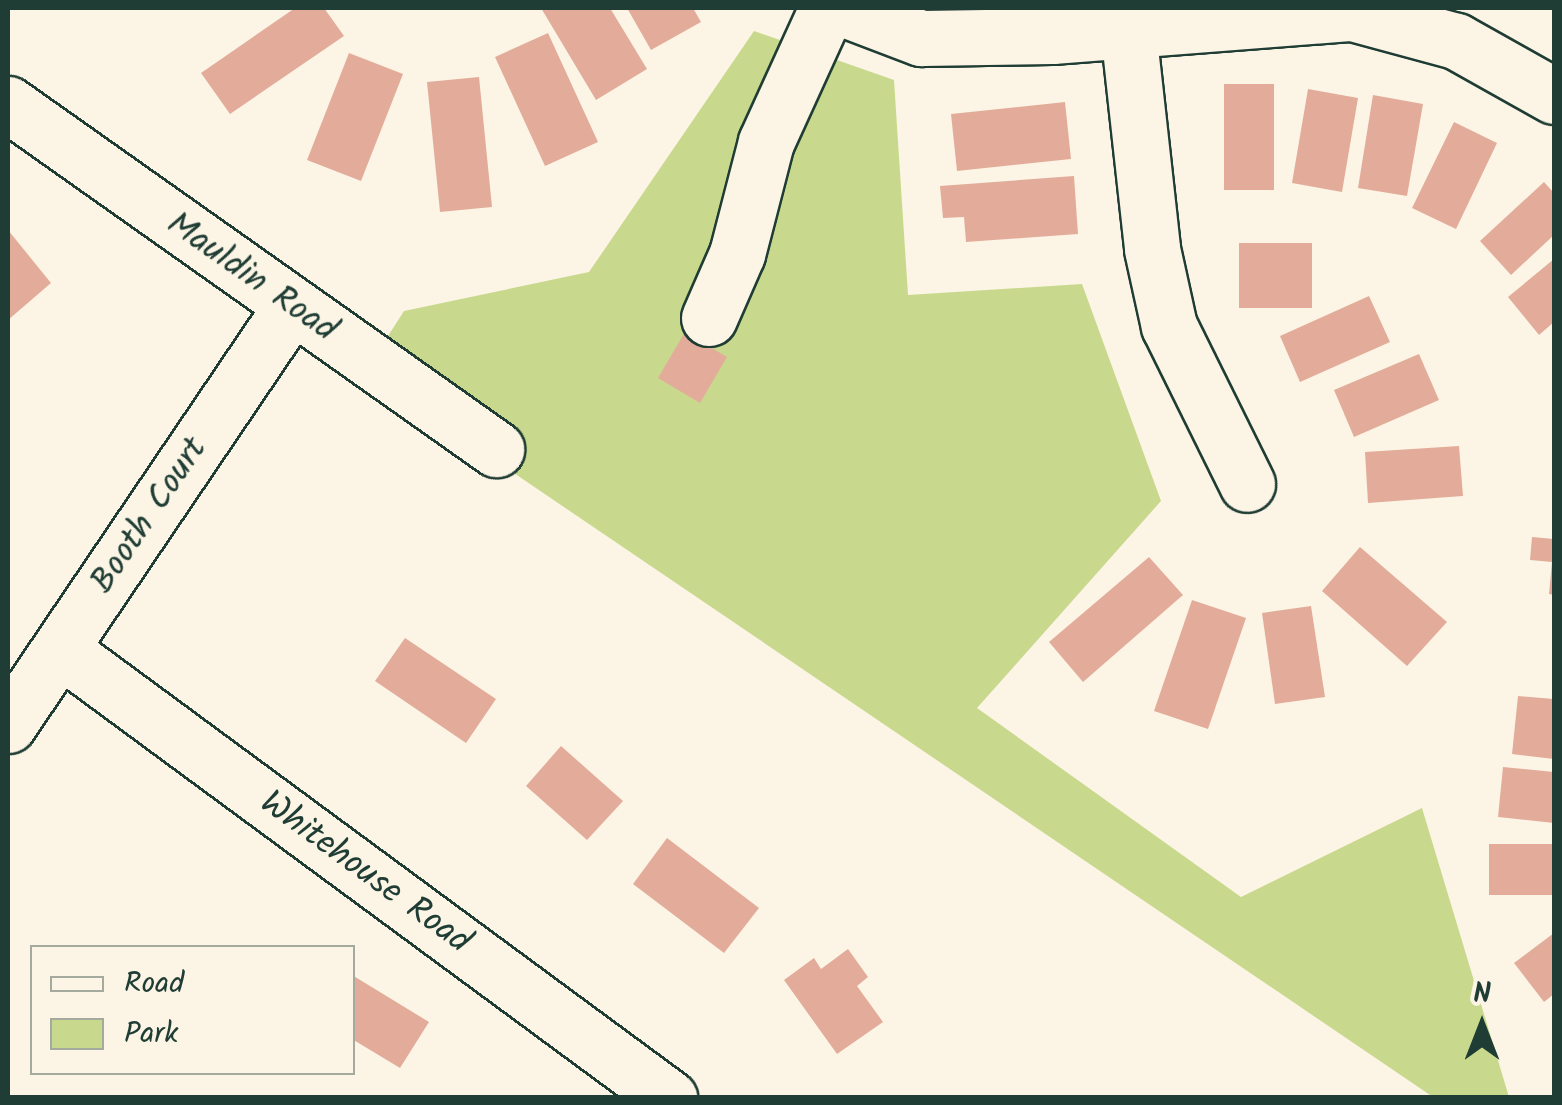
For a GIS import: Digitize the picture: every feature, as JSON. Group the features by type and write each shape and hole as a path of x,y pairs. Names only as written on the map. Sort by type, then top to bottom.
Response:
{"street":[{"path":"709,318 728,282 766,142 827,8"},
{"path":"842,8 921,38 1128,30 1352,13 1456,40 1554,96"},
{"path":"1128,30 1152,248 1168,326 1247,484"},
{"name":"Mauldin Road","path":"8,104 496,450"},
{"name":"Booth Court","path":"8,725 291,306"},
{"name":"Whitehouse Road","path":"60,649 669,1098"}],"green space":[{"path":"754,31 894,80 908,295 1082,284 1161,501 977,708 1241,897 1422,808 1509,1097 1433,1097 365,372 404,311 589,272"}],"building":[{"path":"295,8 324,8 344,36 230,114 201,73"},
{"path":"541,8 610,8 647,69 596,100"},
{"path":"627,8 693,8 701,22 651,50"},
{"path":"548,33 598,142 545,166 495,57"},
{"path":"349,53 403,74 361,181 307,160"},
{"path":"479,77 492,207 440,212 427,82"},
{"path":"1224,84 1274,84 1274,190 1224,190"},
{"path":"1308,89 1358,98 1342,192 1292,183"},
{"path":"1373,95 1423,104 1407,196 1358,188"},
{"path":"1065,102 1071,159 957,171 951,114"},
{"path":"1454,122 1497,143 1456,229 1412,208"},
{"path":"1074,176 1078,234 966,242 964,217 943,218 940,186"},
{"path":"1544,182 1554,193 1554,235 1511,275 1480,241"},
{"path":"8,230 51,283 8,320"},
{"path":"1239,243 1312,243 1312,308 1239,308"},
{"path":"1554,259 1554,322 1539,335 1508,297"},
{"path":"1369,296 1390,342 1300,382 1280,336"},
{"path":"685,332 727,357 700,403 658,378"},
{"path":"1419,354 1439,400 1354,437 1334,390"},
{"path":"1459,446 1463,496 1368,503 1365,452"},
{"path":"1532,537 1554,539 1554,595 1549,594 1552,562 1530,560"},
{"path":"1360,547 1447,622 1407,666 1322,591"},
{"path":"1149,557 1183,595 1083,682 1049,642"},
{"path":"1192,600 1246,618 1208,729 1154,711"},
{"path":"1311,606 1325,697 1275,704 1262,613"},
{"path":"405,638 496,699 466,743 375,681"},
{"path":"1518,696 1554,699 1554,759 1512,754"},
{"path":"561,746 623,801 587,840 526,786"},
{"path":"1503,767 1554,772 1554,823 1498,817"},
{"path":"667,838 759,908 724,953 633,884"},
{"path":"1489,844 1554,844 1554,895 1489,895"},
{"path":"1554,933 1554,994 1544,1002 1514,963"},
{"path":"848,949 868,977 857,986 883,1022 837,1054 784,980 814,958 821,969"},
{"path":"355,977 429,1022 400,1068 355,1041"}]}
